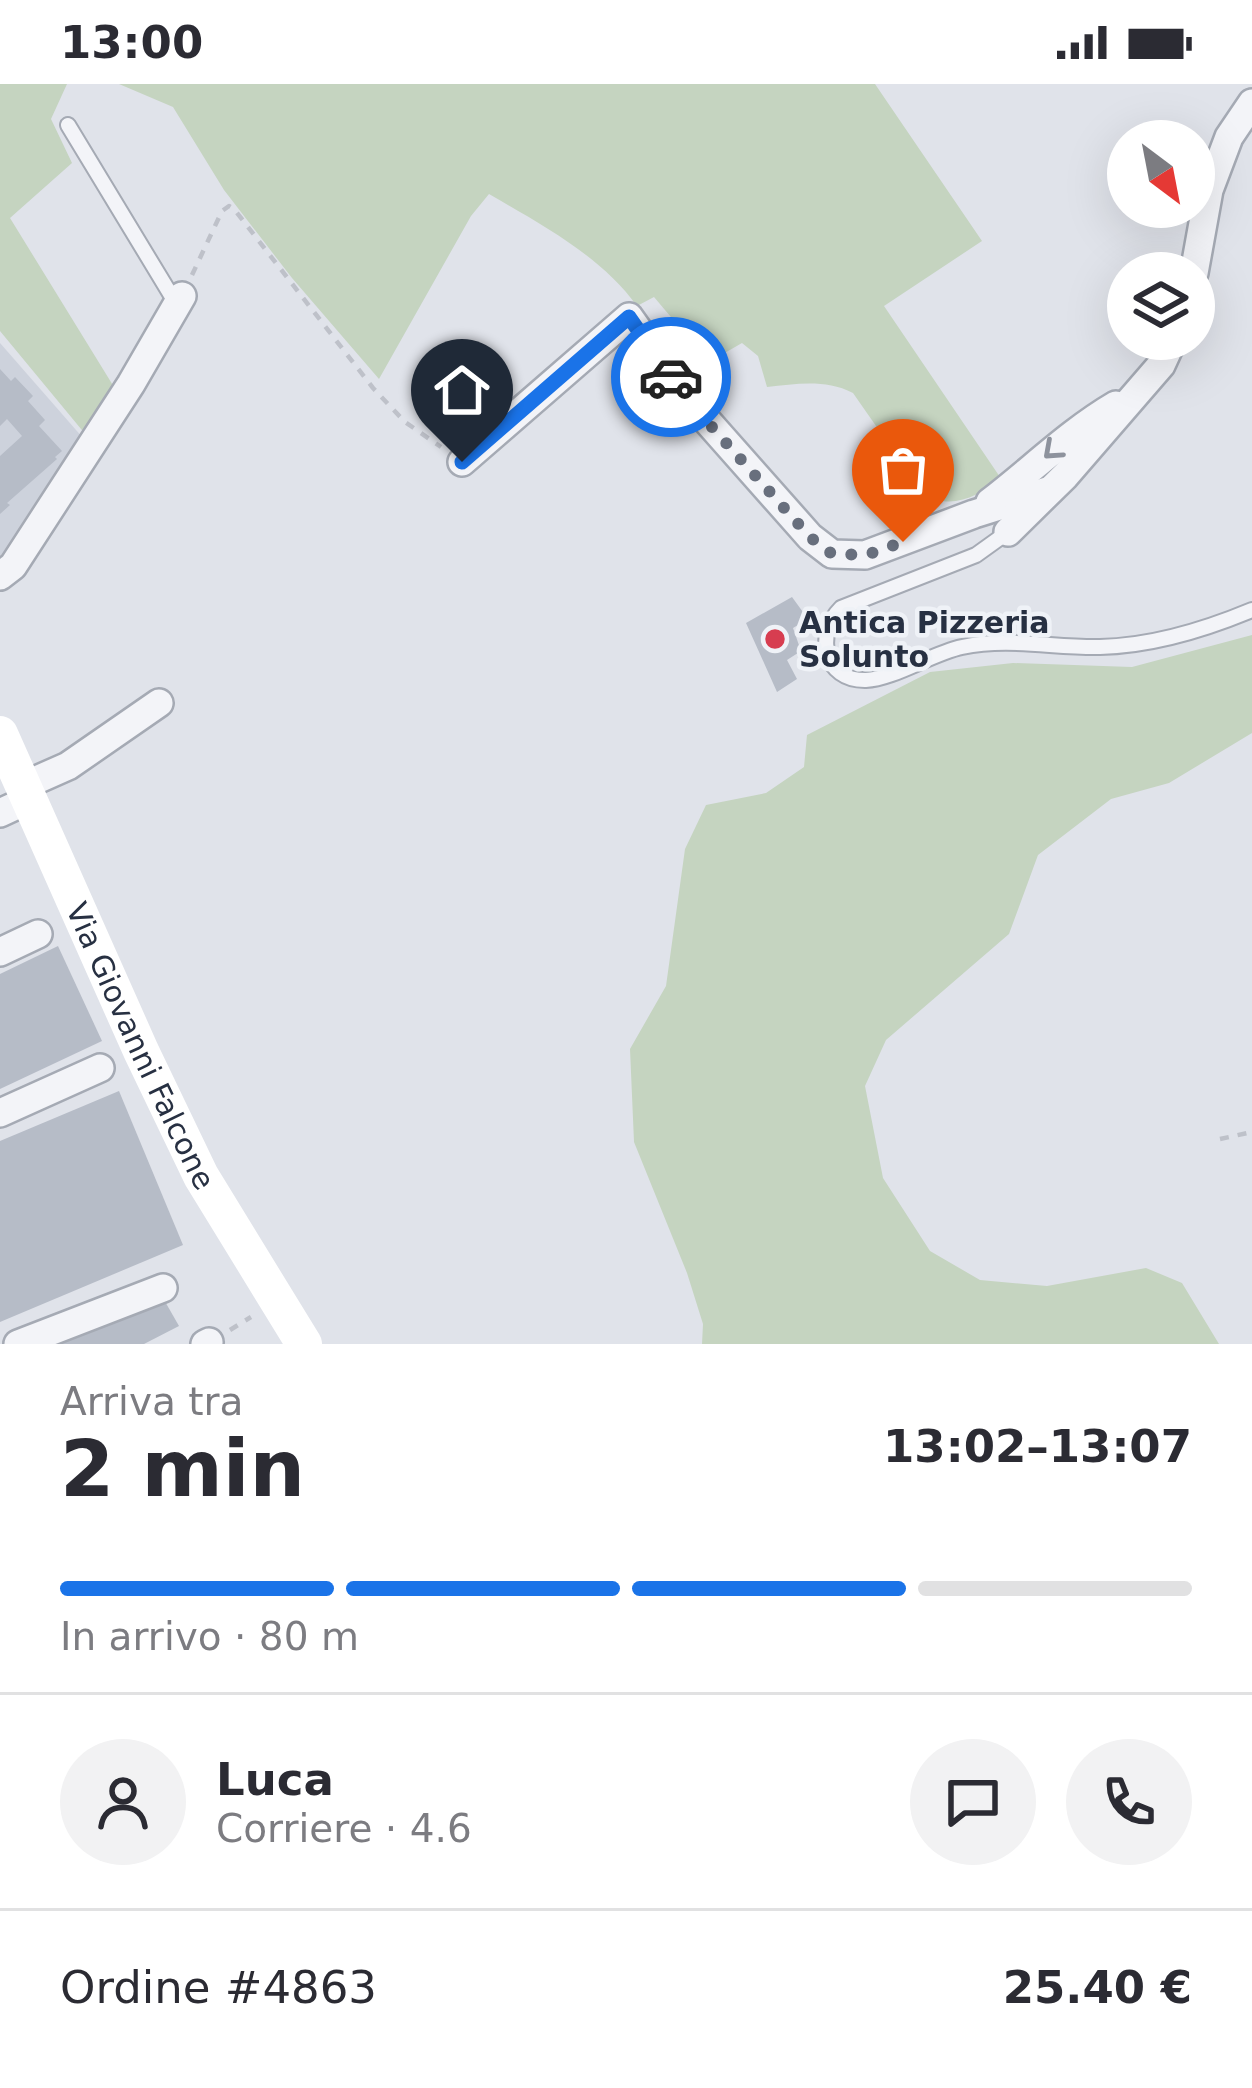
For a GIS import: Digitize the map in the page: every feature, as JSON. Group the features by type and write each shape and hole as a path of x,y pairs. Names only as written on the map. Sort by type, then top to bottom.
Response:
{"street":[{"path":"1198,252 1209,190 1229,137 1252,103"},
{"path":"0,576 13,566 131,384 179,300"},
{"path":"462,462 629,317 686,398 810,537 832,554 866,555 1049,490"},
{"path":"1008,532 1065,476 1164,360"},
{"path":"974,514 1077,428 1135,393"},
{"path":"17,800 160,703"},
{"name":"Via Giovanni Falcone","path":"0,734 17,800 201,1176 304,1344"},
{"path":"0,952 38,934"},
{"path":"0,1113 100,1068"},
{"path":"17,1344 163,1288"}],"lane":[{"path":"68,125 179,300"},
{"path":"1008,532 976,555 842,608 826,628 824,641 833,665 866,680 960,647 987,643 1138,645 1252,610"}],"path":[{"path":"179,300 222,211 229,206 373,388 419,431"},
{"path":"1220,1139 1252,1132"},
{"path":"207,1343 277,1302"}],"shaded area":[{"path":"0,343 83,438 0,561"}],"green space":[{"path":"0,84 67,84 51,119 72,163 10,218 114,387 86,435 0,331"},
{"path":"119,84 875,84 982,241 884,306 1002,480 963,500 932,498 922,492 853,393 821,384 767,387 758,356 742,343 709,362 654,297 637,306 588,257 489,194 471,216 379,379 224,190 173,107"},
{"path":"1252,635 1252,733 1169,783 1111,799 1038,855 1009,934 886,1040 865,1086 883,1178 930,1251 980,1280 1047,1286 1146,1268 1182,1283 1219,1344 702,1344 703,1324 687,1273 634,1142 630,1049 666,986 685,849 706,805 766,793 804,767 807,735 930,672 1013,663 1132,667"}],"building":[{"path":"0,369 33,396 28,401 45,420 39,426 62,451 0,514 0,456 22,436 7,419 0,426"},
{"name":"Antica Pizzeria Solunto","path":"792,597 808,619 793,628 801,651 787,660 797,679 777,692 746,623"},
{"path":"58,946 102,1041 0,1089 0,974"},
{"path":"119,1091 183,1245 0,1322 0,1141"},
{"path":"163,1298 179,1326 144,1344 52,1344"}],"way so far":[{"path":"671,377 810,537 832,554 866,555 903,542"}],"place":[{"name":"Antica Pizzeria Solunto","path":"775,639"}],"route":[{"path":"462,462 629,317 671,377"}]}
